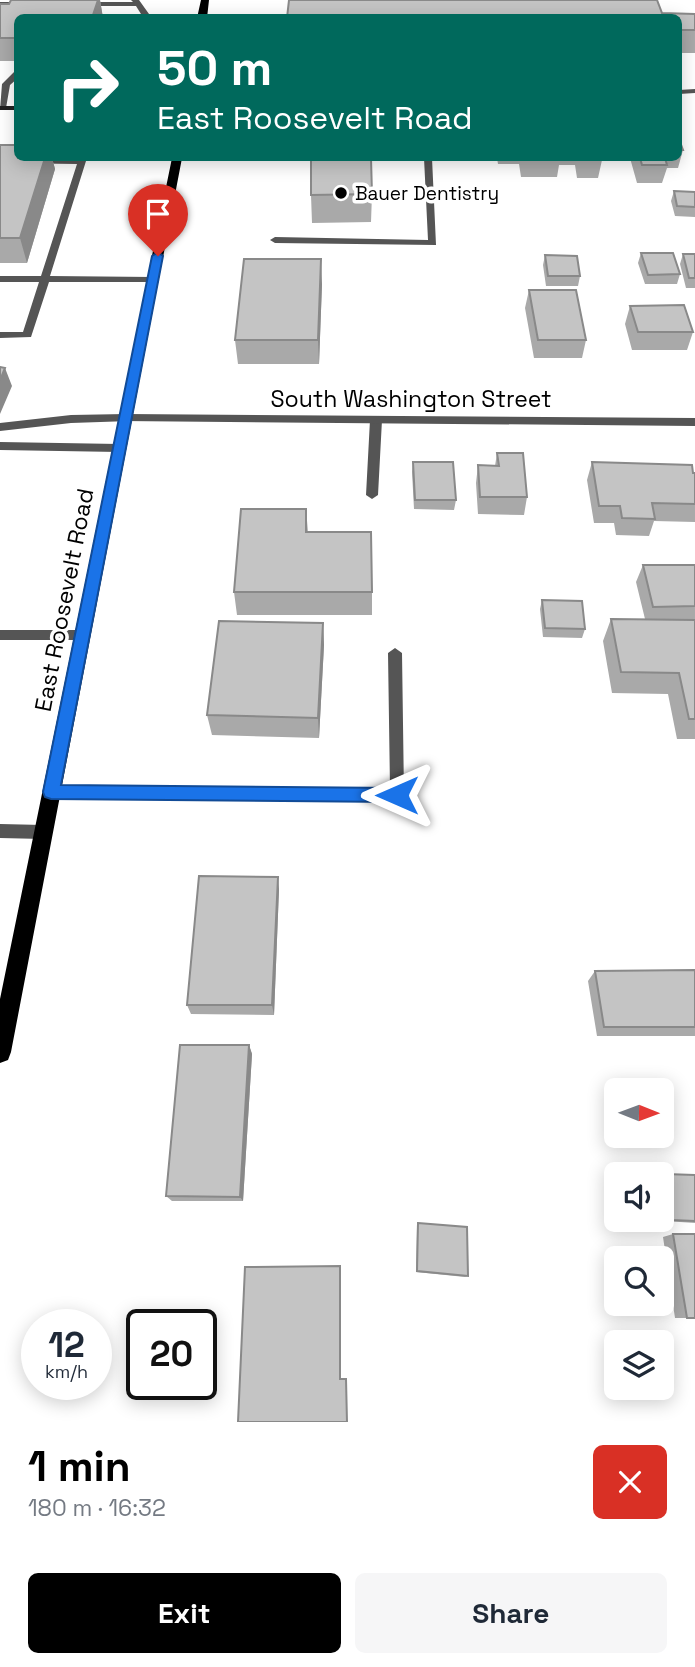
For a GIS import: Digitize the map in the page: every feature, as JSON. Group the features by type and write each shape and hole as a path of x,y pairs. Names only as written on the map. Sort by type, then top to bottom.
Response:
{"main road":[{"name":"East Roosevelt Road","path":"0,1052 176,161"}],"street":[{"path":"0,2 41,4"},
{"path":"69,4 136,2"},
{"path":"6,109 6,84 14,77"},
{"path":"0,335 27,335 82,161"},
{"path":"275,240 433,243 428,161"},
{"path":"0,279 153,280"},
{"name":"South Washington Street","path":"0,427 71,419 126,418 695,422"},
{"path":"372,495 376,420"},
{"path":"0,446 119,448"},
{"path":"0,635 82,635"},
{"path":"51,792 397,795 395,653"},
{"path":"0,831 43,832"}],"building":[{"path":"11,0 98,0 93,14 14,14 14,38 0,38 0,4 9,4"},
{"path":"289,0 657,0 662,13 695,14 695,30 682,30 682,14 287,14"},
{"path":"0,145 14,145 14,161 44,161 20,238 0,238"},
{"path":"311,161 371,161 372,194 311,195"},
{"path":"641,161 666,161 667,165 642,165"},
{"path":"674,191 695,192 695,207 677,206"},
{"path":"641,253 673,253 680,274 648,275"},
{"path":"683,254 695,254 695,278 689,278"},
{"path":"545,255 577,256 580,276 548,276"},
{"path":"244,259 321,259 318,340 235,340"},
{"path":"529,290 576,290 586,340 538,340"},
{"path":"684,305 693,332 638,332 630,306"},
{"path":"0,367 5,368 0,380"},
{"path":"497,453 523,453 527,497 480,497 478,465 499,466"},
{"path":"413,462 453,462 456,500 415,500"},
{"path":"592,462 692,465 695,473 695,504 652,503 655,519 622,518 620,506 599,506"},
{"path":"241,509 306,509 306,532 371,532 372,592 234,592"},
{"path":"643,565 695,565 695,606 653,607"},
{"path":"542,600 582,601 585,629 545,628"},
{"path":"611,619 695,620 695,719 689,719 679,673 621,672"},
{"path":"219,621 323,623 318,718 207,715"},
{"path":"199,876 278,877 272,1005 187,1005"},
{"path":"695,970 695,1027 604,1027 595,971"},
{"path":"180,1045 249,1045 240,1197 166,1196"},
{"path":"674,1174 695,1175 695,1221 674,1220"},
{"path":"418,1223 467,1227 468,1276 417,1271"},
{"path":"673,1234 695,1234 695,1318 687,1318"},
{"path":"340,1266 340,1379 346,1379 347,1422 238,1422 245,1267"}],"place":[{"name":"Bauer Dentistry","path":"341,193"}],"route":[{"path":"158,256 51,792 397,795"}]}
